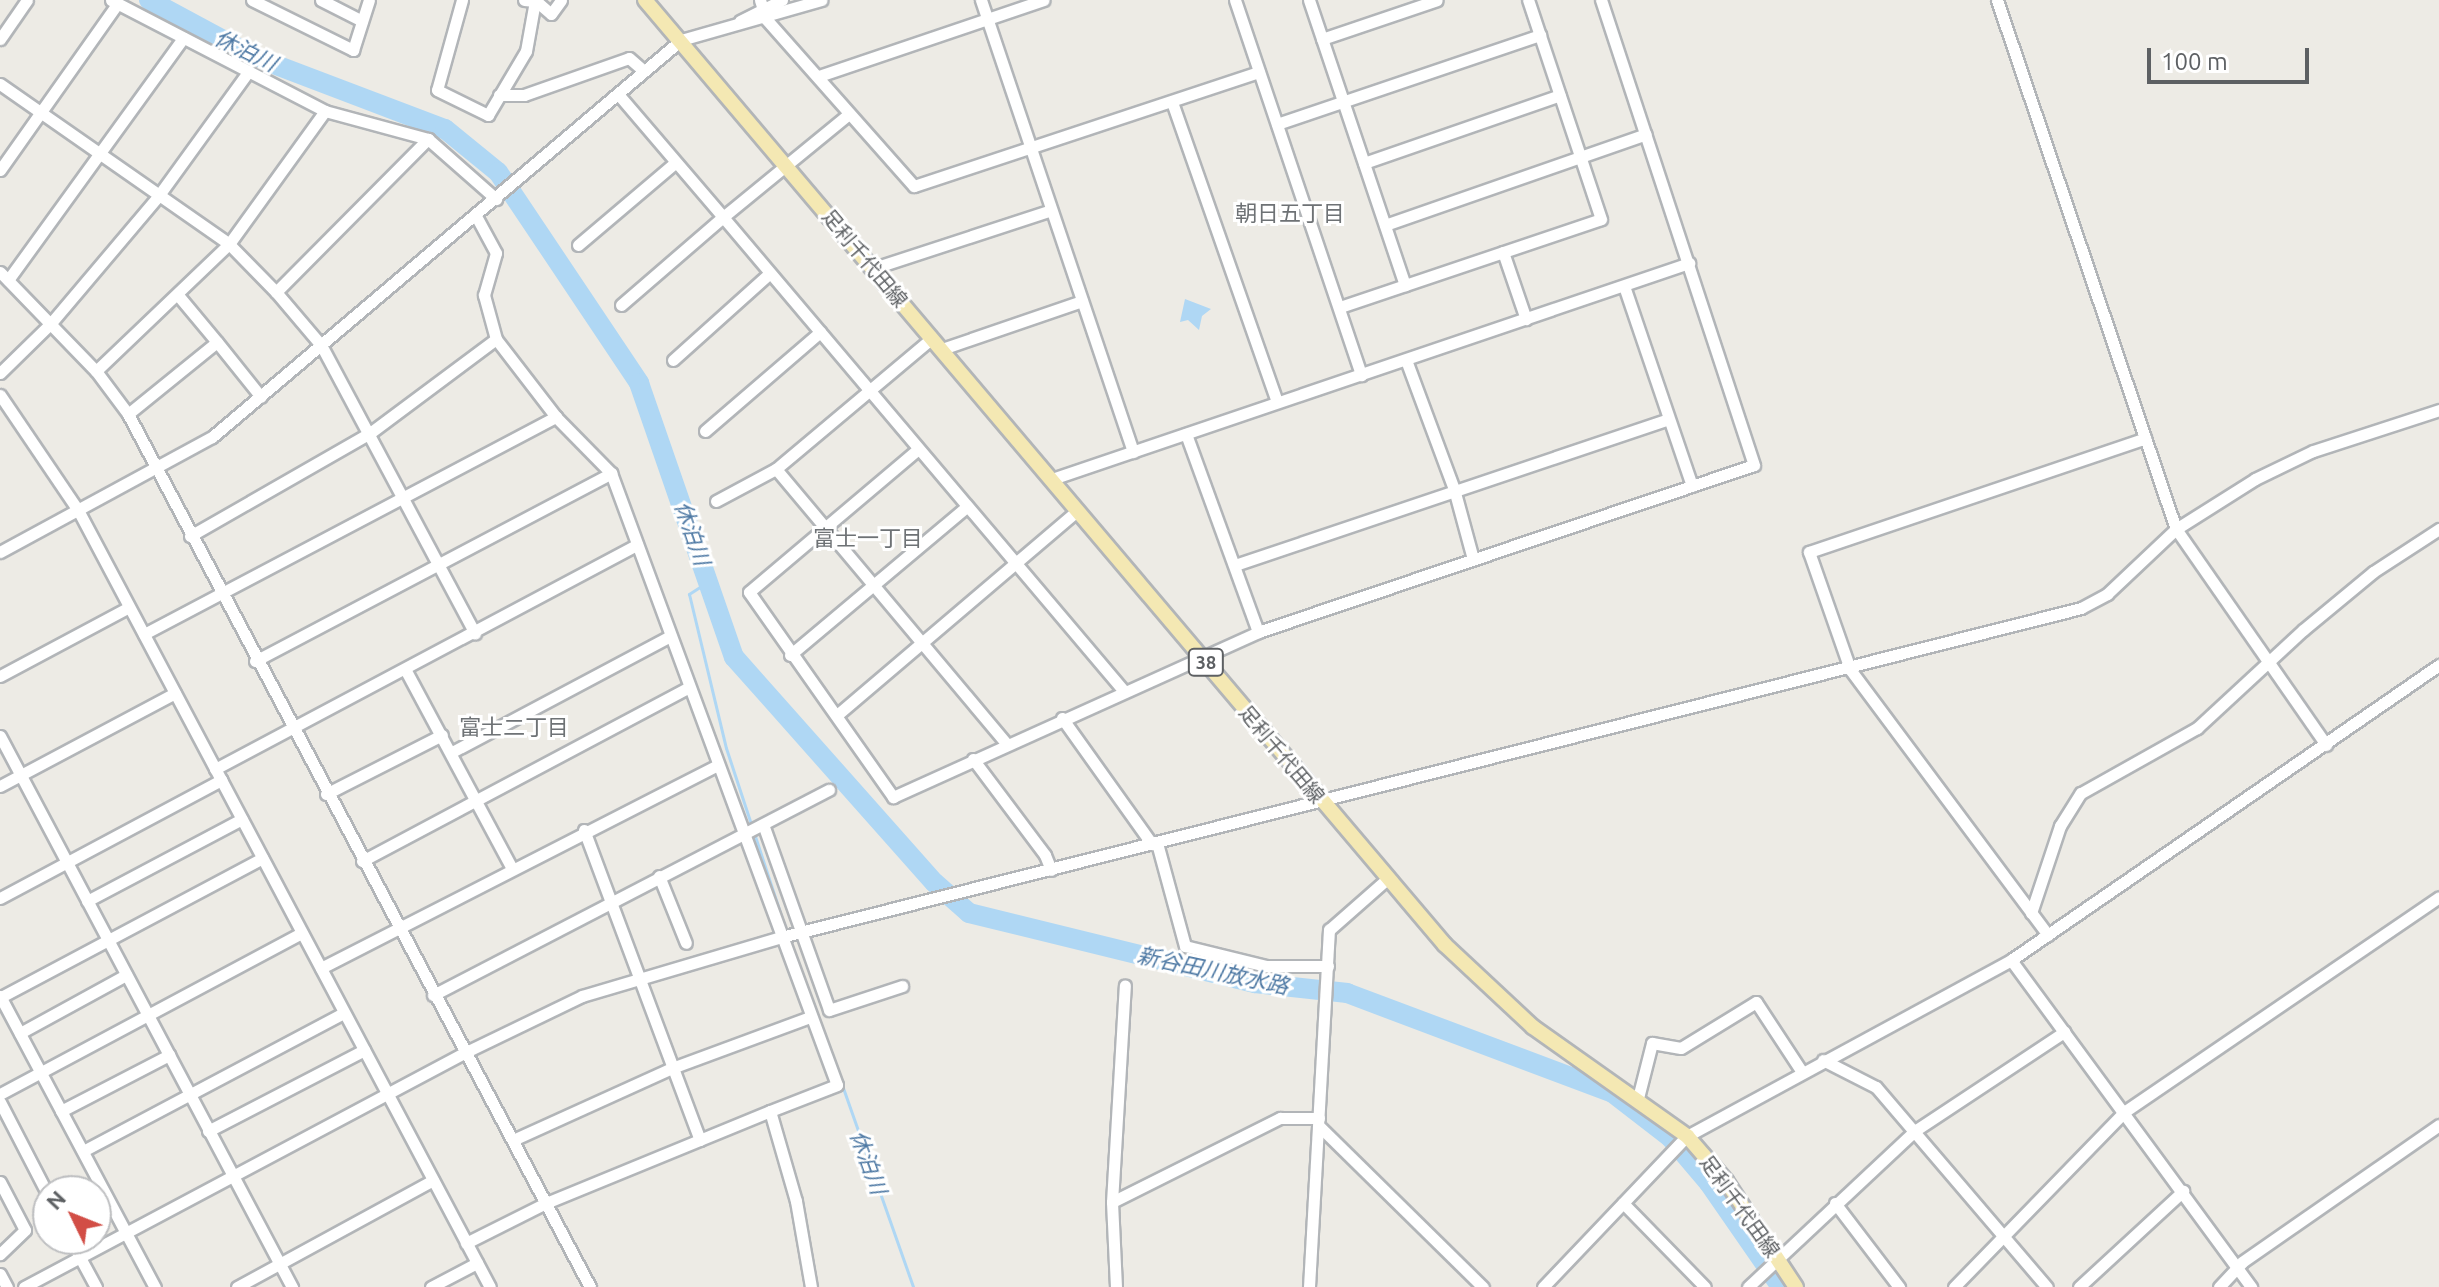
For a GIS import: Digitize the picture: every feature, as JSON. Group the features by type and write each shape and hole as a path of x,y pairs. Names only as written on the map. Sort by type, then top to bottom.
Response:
{"main road":[{"name":"足利千代田線","path":"645,0 1322,801 1474,976 1533,1027 1638,1098 1687,1136 1726,1181 1774,1259 1796,1287"}],"street":[{"path":"0,39 27,0"},
{"path":"252,0 353,50 369,0"},
{"path":"321,0 362,21"},
{"path":"462,0 437,90 488,115 526,51 535,0"},
{"path":"524,0 535,0 551,14 561,0"},
{"path":"1,549 156,470 212,437 681,40 737,24 782,0"},
{"path":"763,8 821,0"},
{"path":"981,0 1133,452"},
{"path":"819,76 1044,0"},
{"path":"1235,0 1361,375"},
{"path":"1309,0 1405,285"},
{"path":"1322,39 1437,0"},
{"path":"1340,307 1601,219 1528,0"},
{"path":"917,450 749,592 888,795 1258,632 1756,462 1601,0"},
{"path":"1997,0 2176,529 2326,745"},
{"path":"0,170 115,2 325,111 428,139 498,198"},
{"path":"763,8 849,114 914,186 1259,72"},
{"path":"1277,124 1540,35"},
{"path":"183,38 99,154 4,276 96,371 128,414 255,661 590,1287"},
{"path":"499,95 524,95 629,58 644,71"},
{"path":"0,373 51,323 159,195 248,72"},
{"path":"0,84 229,244 276,292 321,345 475,633"},
{"path":"618,94 965,508 1123,690"},
{"path":"1364,163 1560,95"},
{"path":"1172,102 1277,401"},
{"path":"96,371 229,244 325,111"},
{"path":"621,305 849,114"},
{"path":"1385,225 1646,134"},
{"path":"276,292 428,139"},
{"path":"578,245 676,162"},
{"path":"874,268 1051,210"},
{"path":"466,1243 546,1203 837,1085 611,473 556,417 496,339 484,295 496,253 476,216"},
{"path":"1503,252 1526,319"},
{"path":"1052,479 1689,263"},
{"path":"673,360 770,273"},
{"path":"1624,286 1692,486"},
{"path":"177,294 261,397"},
{"path":"716,501 776,469 870,391 937,344 1082,301"},
{"path":"705,431 820,332"},
{"path":"190,536 370,433 496,339"},
{"path":"128,414 217,342"},
{"path":"1406,360 1454,489 1473,559"},
{"path":"0,395 78,510 490,1287"},
{"path":"24,1287 387,1093 582,996 780,937 962,894 2081,608 2107,594 2176,529 2255,479 2313,451 2439,410"},
{"path":"144,634 556,417"},
{"path":"1235,565 1668,419"},
{"path":"1186,434 1258,632"},
{"path":"2048,935 1850,669 1809,552 2145,438"},
{"path":"776,469 1006,743"},
{"path":"255,661 611,473"},
{"path":"790,655 965,508"},
{"path":"837,715 1078,510"},
{"path":"2031,913 2060,826 2081,793 2197,728 2373,572 2439,529"},
{"path":"0,898 67,863 292,729 637,545"},
{"path":"0,676 129,607"},
{"path":"452,752 670,636"},
{"path":"1543,1287 1687,1136 2011,960 2439,665"},
{"path":"405,669 511,867"},
{"path":"362,861 689,687"},
{"path":"0,786 175,693"},
{"path":"1062,718 1154,844 1185,946 1266,966 1328,966"},
{"path":"326,794 442,735"},
{"path":"0,736 292,1287"},
{"path":"973,759 1045,855 1051,870"},
{"path":"321,968 511,867 717,765"},
{"path":"433,995 609,900 764,827 829,790"},
{"path":"87,901 242,819"},
{"path":"764,827 797,934 829,1010 902,986"},
{"path":"584,830 700,1140"},
{"path":"155,1287 0,996 262,858"},
{"path":"659,876 686,943"},
{"path":"1309,1287 1332,924 1388,878"},
{"path":"1954,1287 2004,1231 2124,1112 2439,897"},
{"path":"0,1094 302,933"},
{"path":"2011,960 2251,1287"},
{"path":"20,1033 126,975"},
{"path":"1116,1287 1112,1202 1125,985"},
{"path":"1638,1098 1652,1043 1681,1048 1756,1002 1802,1072"},
{"path":"83,1151 344,1013"},
{"path":"513,1140 672,1068 810,1017"},
{"path":"1748,1287 1774,1259 1916,1130 2064,1032"},
{"path":"208,1131 364,1050"},
{"path":"61,1111 169,1055"},
{"path":"1823,1060 1876,1087 2004,1231 2047,1287"},
{"path":"0,1102 38,1175"},
{"path":"770,1111 796,1201 811,1287"},
{"path":"1112,1202 1280,1118 1319,1122 1483,1287"},
{"path":"2219,1287 2238,1269 2439,1125"},
{"path":"237,1287 433,1180"},
{"path":"0,1182 25,1230 0,1254"},
{"path":"2079,1287 2183,1191"},
{"path":"1623,1203 1705,1287"},
{"path":"1835,1203 1899,1287"},
{"path":"78,1255 96,1287"},
{"path":"431,1287 477,1263"},
{"path":"0,1274 7,1287"}],"water":[{"path":"1185,299 1211,309 1202,316 1199,330 1188,320 1180,322"}],"waterway":[{"name":"新谷田川放水路","path":"149,0 255,57 445,129 498,172 639,383 734,657 935,883 969,913 1255,983 1347,993 1613,1093 1670,1137 1709,1183 1781,1287"},
{"name":"休泊川","path":"709,581 689,594 726,748 786,931"},
{"name":"休泊川","path":"842,1085 913,1287"}],"district":[{"name":"朝日五丁目","path":"1290,213"},
{"name":"富士一丁目","path":"868,538"},
{"name":"富士二丁目","path":"514,727"}]}
